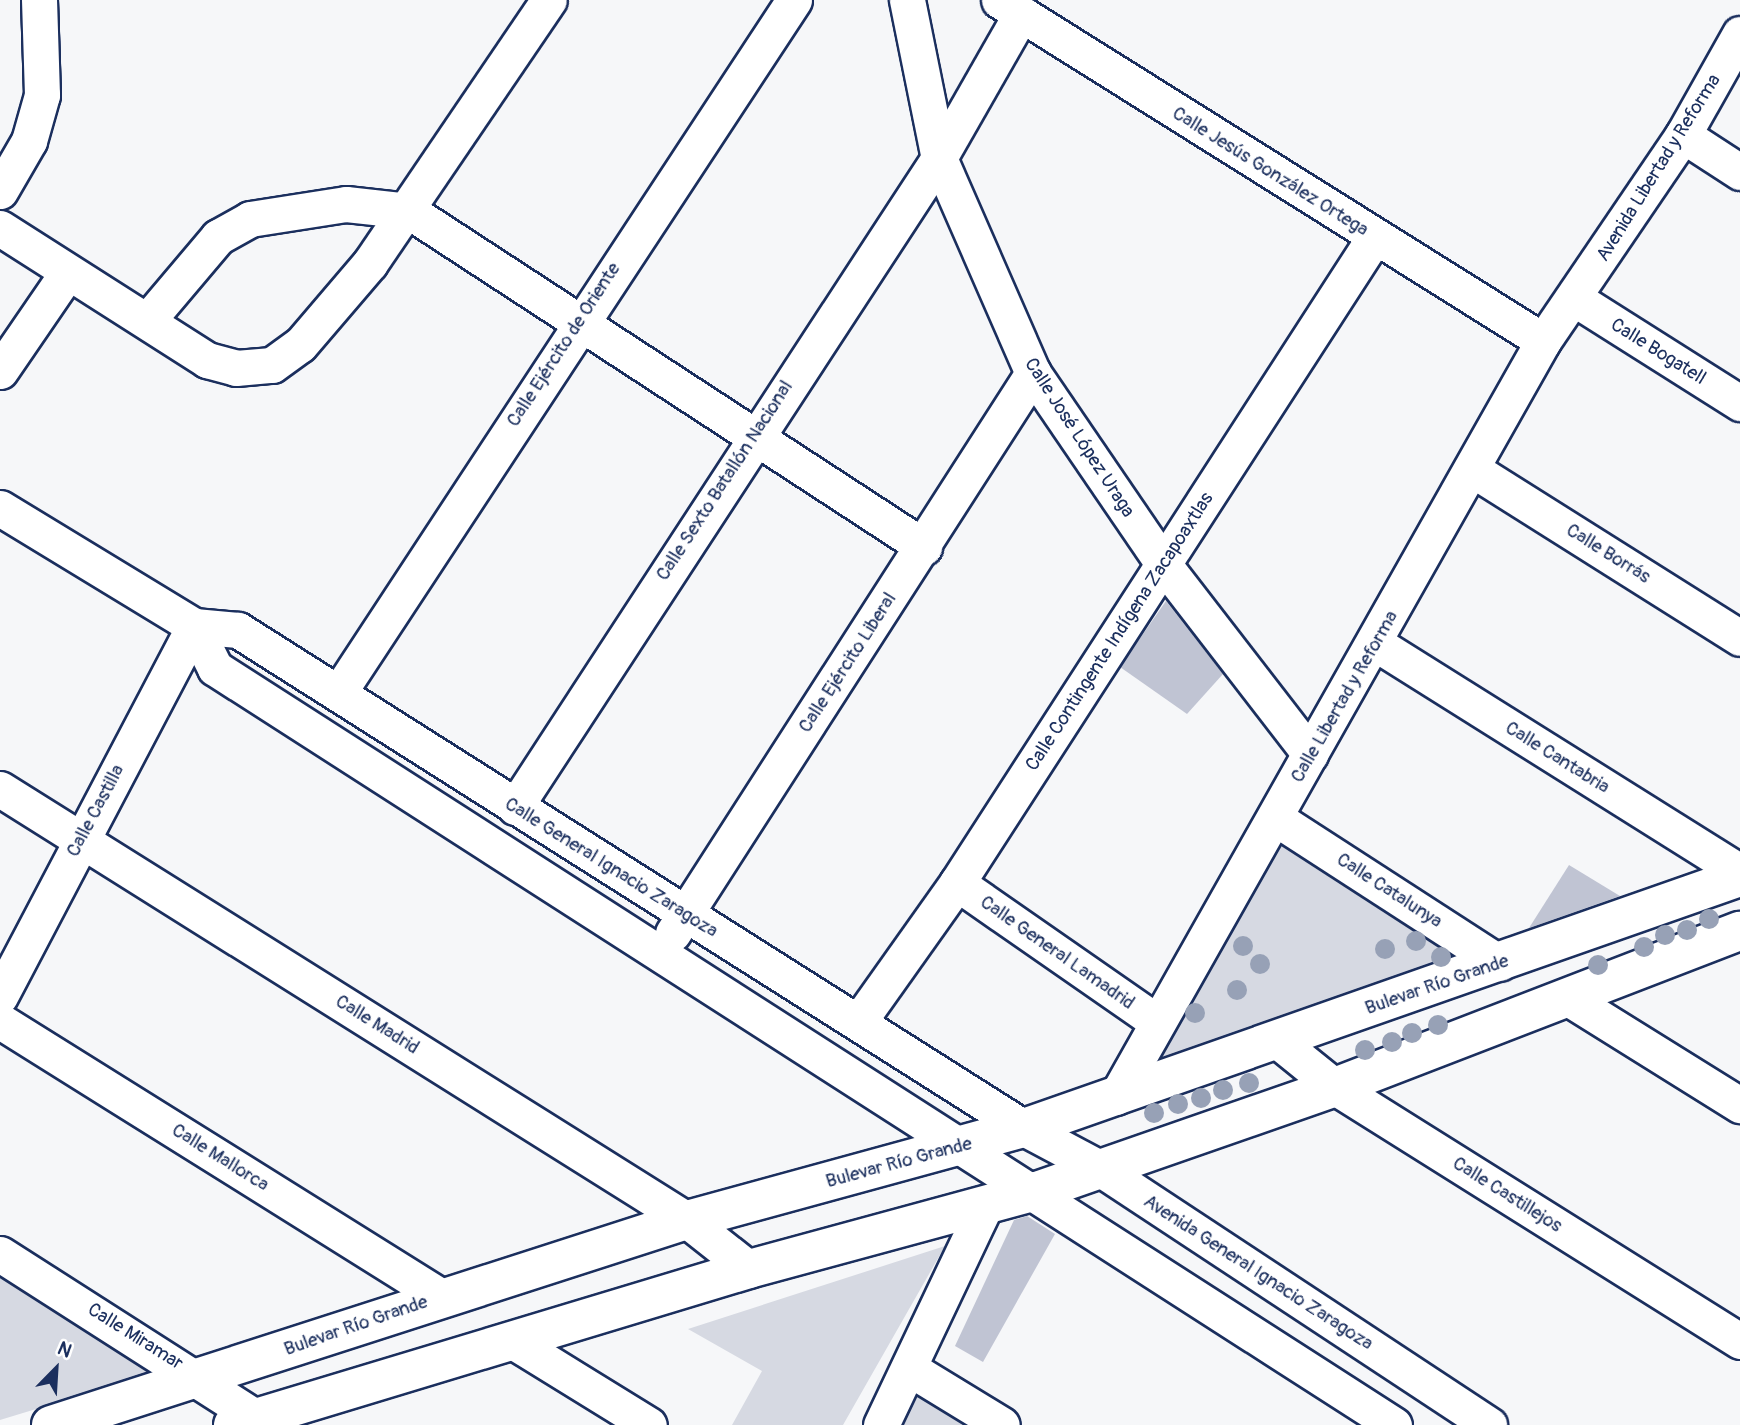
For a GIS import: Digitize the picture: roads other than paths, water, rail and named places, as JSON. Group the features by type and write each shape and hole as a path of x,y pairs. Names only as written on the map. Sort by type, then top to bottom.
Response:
{"main road":[{"name":"Bulevar Río Grande","path":"51,1425 203,1379 440,1296 687,1220 1024,1128 1500,963 1740,875"},
{"path":"252,1423 749,1269 1037,1191 1335,1087 1740,930"}],"street":[{"path":"0,191 29,141 42,95 39,0"},
{"path":"0,228 207,360 236,368 272,365 300,345 409,211 549,0"},
{"name":"Calle Ejército de Oriente","path":"339,692 577,324 794,0"},
{"name":"Calle José López Uraga","path":"907,0 939,158 1033,373 1164,565 1310,754"},
{"name":"Calle Sexto Batallón Nacional","path":"515,807 752,436 939,158 1010,7"},
{"name":"Calle Jesús González Ortega","path":"1010,7 1374,238 1543,341"},
{"name":"Avenida Libertad y Reforma","path":"1577,300 1683,135 1740,34"},
{"path":"1683,135 1740,172"},
{"path":"148,321 218,237 250,219 346,204 409,211 577,324 924,547"},
{"name":"Calle Contingente Indígena Zacapoaxtlas","path":"859,1021 957,883 1374,238"},
{"path":"0,371 67,273"},
{"name":"Calle Libertad y Reforma","path":"1116,1097 1157,1022 1277,819 1310,754 1475,471 1543,341 1577,300"},
{"name":"Calle Bogatell","path":"1577,300 1740,403"},
{"name":"Calle Ejército Liberal","path":"660,951 924,547 1033,373"},
{"name":"Calle Borrás","path":"1475,471 1740,638"},
{"name":"Calle General Ignacio Zaragoza","path":"0,508 194,626 238,630 1024,1128"},
{"path":"194,626 215,668 1037,1191 1394,1425"},
{"name":"Calle Castilla","path":"0,996 194,626"},
{"name":"Calle Cantabria","path":"1375,643 1740,875"},
{"path":"393,781 416,743"},
{"name":"Calle Madrid","path":"0,789 687,1220 749,1269"},
{"name":"Calle Catalunya","path":"1277,819 1500,963"},
{"path":"528,867 550,830"},
{"name":"Calle General Lamadrid","path":"957,883 1157,1022"},
{"path":"1568,998 1740,1105"},
{"name":"Calle Mallorca","path":"0,1021 440,1296"},
{"name":"Calle Castillejos","path":"1278,1041 1335,1087 1740,1341"},
{"name":"Avenida General Ignacio Zaragoza","path":"1024,1128 1101,1169 1481,1423"},
{"path":"881,1425 912,1370 985,1206"},
{"name":"Calle Miramar","path":"0,1254 203,1379 252,1423"},
{"path":"516,1343 649,1425"},
{"path":"912,1370 1002,1425"}]}
